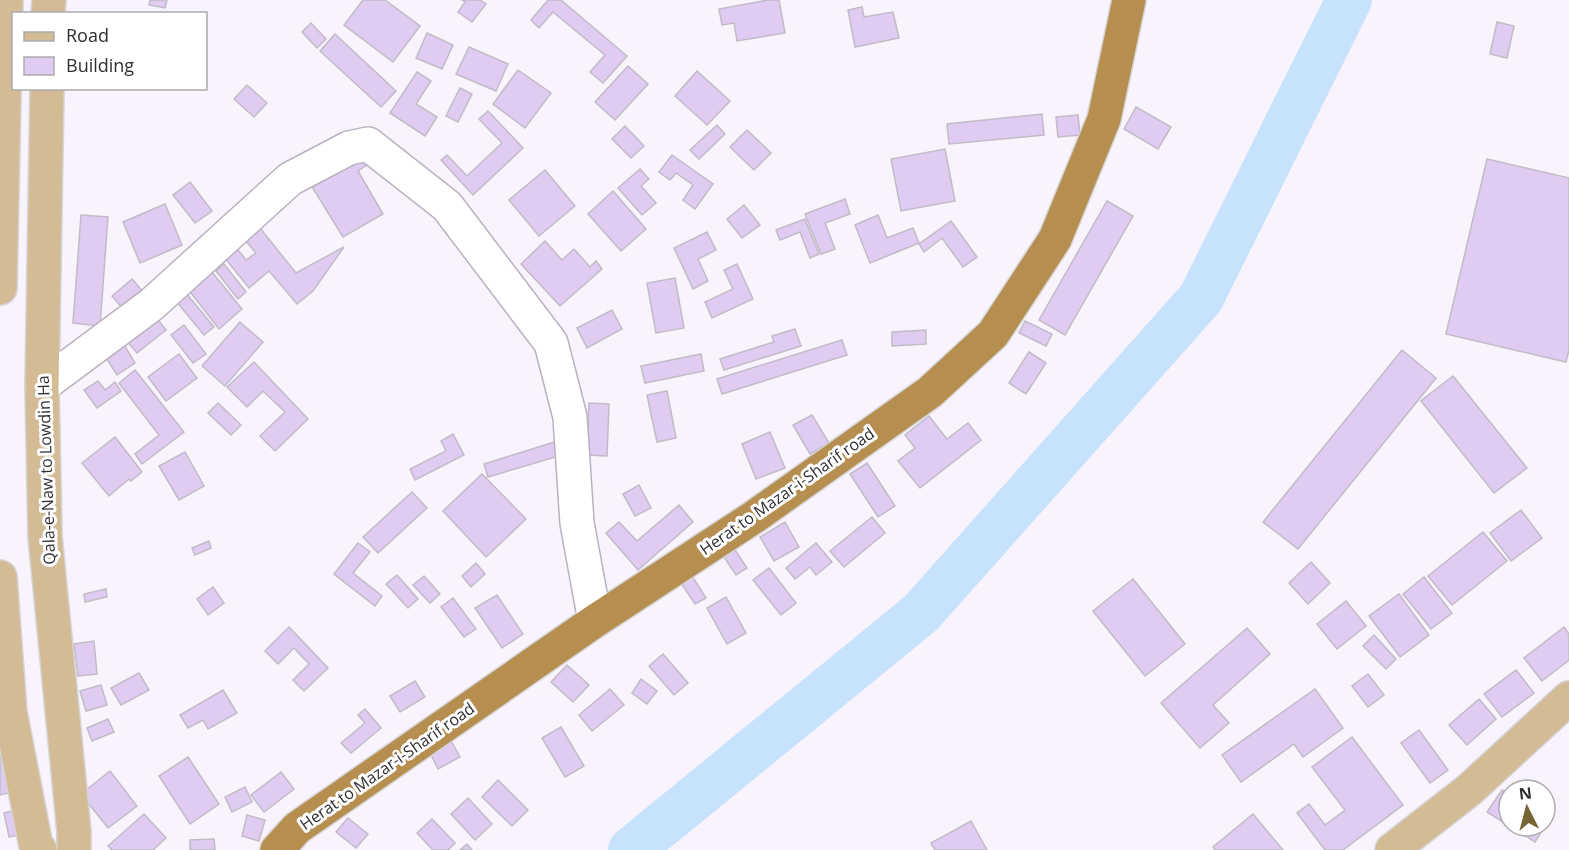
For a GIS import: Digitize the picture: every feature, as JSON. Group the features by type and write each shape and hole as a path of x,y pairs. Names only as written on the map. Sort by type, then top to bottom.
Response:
{"highway":[{"name":"Herat to Mazar-i-Sharif road","path":"278,850 297,828 596,621 754,517 930,392 993,334 1055,239 1104,119 1129,0"}],"main road":[{"path":"0,288 2,98 6,0"},
{"name":"Qala-e-Naw to Lowdin Ha","path":"47,90 42,386 45,536 74,850"},
{"path":"2,219 45,222"},
{"path":"0,577 10,712 35,849"},
{"path":"1392,850 1469,790 1569,698"}],"street":[{"path":"42,386 151,305 290,179 349,148 368,144 447,206 551,343 570,417 577,523 596,621"}],"building":[{"path":"150,0 167,0 165,8 149,5"},
{"path":"363,0 385,0 420,26 393,62 344,25"},
{"path":"462,0 480,0 486,4 472,22 458,12 465,2"},
{"path":"548,0 561,0 627,56 603,83 590,72 605,55 553,12 539,28 531,20"},
{"path":"779,0 785,33 737,41 734,23 722,25 719,9"},
{"path":"862,7 864,17 893,12 899,38 855,47 848,10"},
{"path":"1497,22 1514,26 1507,58 1490,54"},
{"path":"311,23 326,39 317,48 302,32"},
{"path":"427,33 453,45 442,69 416,58"},
{"path":"335,34 396,91 381,107 320,51"},
{"path":"469,47 508,64 496,91 456,74"},
{"path":"628,66 648,84 615,120 595,102"},
{"path":"518,70 551,93 525,128 493,104"},
{"path":"697,71 730,101 707,125 675,96"},
{"path":"417,72 431,81 416,104 437,117 425,136 390,113"},
{"path":"247,85 267,103 254,117 234,99"},
{"path":"460,88 472,94 458,122 446,116"},
{"path":"1136,107 1171,127 1158,149 1124,129"},
{"path":"488,111 523,148 473,195 441,160 447,155 467,176 502,143 479,119"},
{"path":"1042,114 1044,135 949,144 947,124"},
{"path":"1078,115 1080,135 1058,137 1056,117"},
{"path":"717,125 725,134 699,159 690,150"},
{"path":"625,126 644,146 631,158 612,139"},
{"path":"747,130 771,153 754,170 730,147"},
{"path":"945,149 955,201 901,211 891,159"},
{"path":"362,150 370,163 358,171 383,214 343,237 309,182"},
{"path":"672,155 713,184 695,209 683,200 693,185 676,173 670,180 659,172"},
{"path":"1487,159 1569,178 1569,350 1566,362 1446,334"},
{"path":"640,169 649,179 641,186 656,203 642,215 618,188"},
{"path":"545,170 575,206 539,236 509,200"},
{"path":"190,182 212,211 195,223 173,195"},
{"path":"613,191 646,229 621,251 588,214"},
{"path":"845,199 850,214 825,223 835,249 821,254 805,214"},
{"path":"1107,201 1133,216 1065,335 1039,320"},
{"path":"165,204 182,245 140,263 123,222"},
{"path":"744,205 760,225 742,238 727,219"},
{"path":"81,215 108,217 100,326 73,323"},
{"path":"878,215 887,238 913,228 919,243 870,263 855,225"},
{"path":"805,219 819,254 810,258 800,232 780,240 776,230"},
{"path":"951,221 977,257 963,267 942,238 924,252 919,244"},
{"path":"256,223 296,273 344,247 313,291 297,304 269,271 249,288 220,252 232,242 246,260 256,253 241,235"},
{"path":"707,232 716,250 698,259 708,281 693,289 674,248"},
{"path":"545,241 562,260 574,249 590,267 596,261 602,269 560,306 521,264"},
{"path":"224,264 246,292 238,299 216,271"},
{"path":"737,264 753,299 712,318 705,302 733,289 724,270"},
{"path":"207,266 242,309 219,329 184,284"},
{"path":"675,278 684,328 656,333 647,283"},
{"path":"132,279 144,293 124,310 112,296"},
{"path":"181,287 214,327 204,335 176,301"},
{"path":"612,310 622,329 587,348 577,328"},
{"path":"151,311 166,330 137,353 121,334"},
{"path":"1025,321 1052,334 1046,346 1019,333"},
{"path":"240,322 263,342 225,386 202,366"},
{"path":"184,325 206,354 193,363 171,335"},
{"path":"795,329 801,346 724,370 720,359 774,342 772,336"},
{"path":"926,330 926,344 892,346 892,332"},
{"path":"120,338 135,363 117,375 101,350"},
{"path":"842,340 847,355 722,394 717,379"},
{"path":"1402,350 1436,378 1298,549 1263,522"},
{"path":"1029,352 1046,363 1026,394 1009,383"},
{"path":"179,354 197,378 166,401 148,377"},
{"path":"701,354 704,371 645,383 641,366"},
{"path":"254,362 308,419 275,451 260,436 285,412 263,391 247,407 227,387"},
{"path":"135,370 184,432 142,464 135,454 159,435 119,383"},
{"path":"1453,376 1527,468 1494,493 1421,401"},
{"path":"98,381 105,390 115,382 121,391 97,408 84,390"},
{"path":"667,391 676,438 657,442 647,395"},
{"path":"218,403 241,425 231,435 208,413"},
{"path":"589,403 609,404 607,456 587,455"},
{"path":"812,415 829,443 810,454 793,425"},
{"path":"929,416 947,439 968,423 981,440 920,488 898,461 915,448 905,435"},
{"path":"770,432 785,468 756,479 742,444"},
{"path":"453,434 464,455 415,480 410,469 446,451 441,441"},
{"path":"115,437 142,472 131,481 129,479 109,496 82,463"},
{"path":"564,439 569,453 488,477 484,464"},
{"path":"185,452 204,486 179,500 159,466"},
{"path":"867,463 895,506 878,517 850,474"},
{"path":"482,474 526,519 486,557 443,511"},
{"path":"639,485 651,508 635,516 623,494"},
{"path":"412,492 427,508 378,553 363,537"},
{"path":"679,505 693,522 638,570 606,533 619,522 637,541"},
{"path":"1521,510 1542,538 1511,561 1490,533"},
{"path":"872,517 885,533 844,567 830,551"},
{"path":"785,522 799,547 774,561 760,537"},
{"path":"1483,532 1507,561 1452,605 1428,576"},
{"path":"209,541 211,548 195,555 192,548"},
{"path":"358,543 370,552 353,573 382,596 375,606 334,574"},
{"path":"816,543 832,562 816,575 810,567 795,579 786,568"},
{"path":"735,550 747,568 736,575 724,557"},
{"path":"1311,562 1330,583 1308,604 1289,583"},
{"path":"476,563 485,574 471,587 462,576"},
{"path":"769,568 796,603 781,615 753,580"},
{"path":"397,575 418,599 408,608 386,584"},
{"path":"424,576 440,594 430,603 413,585"},
{"path":"692,576 706,598 695,604 681,583"},
{"path":"1424,577 1452,613 1431,629 1403,594"},
{"path":"1133,579 1185,644 1145,676 1093,611"},
{"path":"213,587 224,603 208,615 197,599"},
{"path":"106,589 107,597 85,602 84,594"},
{"path":"1399,594 1429,635 1400,657 1369,616"},
{"path":"497,595 523,634 502,648 475,608"},
{"path":"726,597 746,633 727,644 707,608"},
{"path":"453,598 476,629 464,637 441,607"},
{"path":"1346,601 1366,626 1337,649 1317,624"},
{"path":"289,627 328,668 304,691 293,680 309,664 294,648 278,664 265,651"},
{"path":"1564,627 1569,634 1569,660 1542,681 1524,658"},
{"path":"1247,628 1270,654 1213,705 1229,723 1200,748 1161,703"},
{"path":"1374,635 1396,659 1386,669 1363,646"},
{"path":"94,641 97,674 78,676 74,644"},
{"path":"663,654 688,683 674,695 649,666"},
{"path":"567,665 589,685 573,702 551,682"},
{"path":"1516,670 1534,693 1502,717 1484,694"},
{"path":"139,673 149,690 121,705 111,688"},
{"path":"1368,674 1384,695 1368,707 1352,686"},
{"path":"641,679 657,691 647,704 632,693"},
{"path":"415,681 425,697 400,712 390,696"},
{"path":"101,685 107,705 86,711 80,691"},
{"path":"610,689 624,705 592,731 579,715"},
{"path":"1315,689 1343,728 1303,757 1294,744 1241,782 1222,755"},
{"path":"223,690 237,713 208,729 203,720 188,728 180,715"},
{"path":"1479,699 1496,719 1467,745 1449,725"},
{"path":"365,709 381,728 351,753 341,743 365,723 358,715"},
{"path":"108,719 114,732 92,741 87,728"},
{"path":"561,727 584,766 565,777 542,738"},
{"path":"1419,730 1448,770 1430,783 1401,743"},
{"path":"1352,737 1403,805 1343,850 1325,850 1297,813 1309,804 1325,825 1345,810 1312,767"},
{"path":"450,739 460,757 438,769 429,751"},
{"path":"4,749 13,792 0,795 0,750"},
{"path":"188,757 219,804 190,824 159,776"},
{"path":"110,771 137,806 108,828 81,794"},
{"path":"281,772 294,789 264,812 251,795"},
{"path":"498,780 528,810 512,826 482,797"},
{"path":"245,787 252,802 232,812 225,797"},
{"path":"1497,797 1497,818 1487,812"},
{"path":"468,798 492,824 475,840 451,814"},
{"path":"16,810 21,835 9,837 4,813"},
{"path":"144,814 166,838 153,850 112,850 108,846"},
{"path":"1253,814 1283,850 1215,850 1213,847"},
{"path":"247,815 265,820 259,841 242,836"},
{"path":"348,818 368,834 356,848 336,832"},
{"path":"432,819 455,843 448,850 433,850 417,833"},
{"path":"971,821 987,850 935,850 931,843"},
{"path":"214,839 215,850 190,850 190,840"},
{"path":"467,844 472,850 460,850"}],"waterway":[{"path":"631,850 921,613 1201,298 1349,0"}]}
